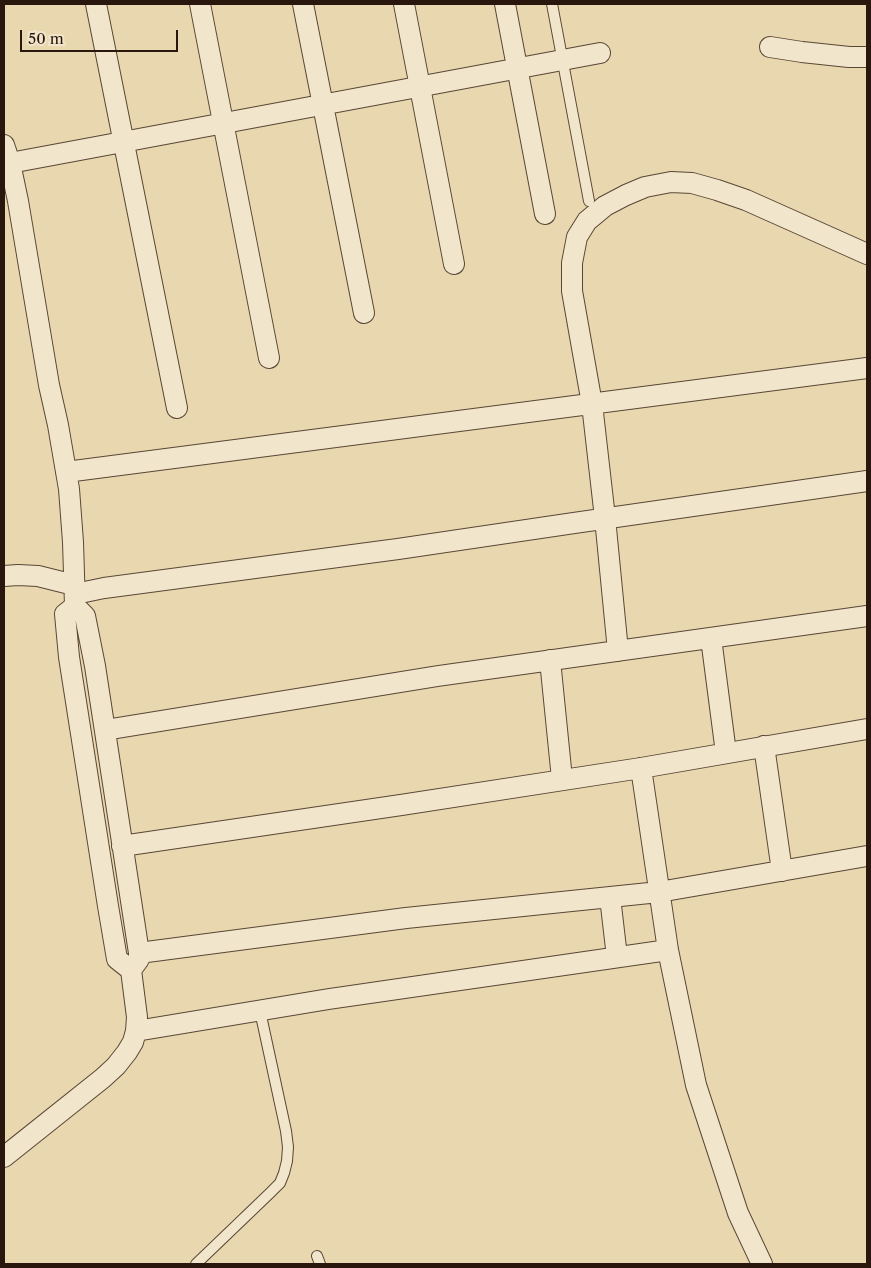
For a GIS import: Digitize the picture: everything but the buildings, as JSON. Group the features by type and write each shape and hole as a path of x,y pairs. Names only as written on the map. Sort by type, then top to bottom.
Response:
{"street":[{"path":"96,4 177,408"},
{"path":"200,4 269,358"},
{"path":"303,4 364,313"},
{"path":"404,4 454,264"},
{"path":"505,4 545,214"},
{"path":"770,46 802,52 867,57"},
{"path":"4,1157 116,1066 133,1042 137,1017 135,961 122,846 105,730 85,616 75,595 69,489 49,385 20,211 7,154 124,142 600,53"},
{"path":"618,651 592,404 572,292 572,263 577,237 587,221 605,206 645,187 671,182 692,183 746,200 867,254"},
{"path":"66,472 867,368"},
{"path":"4,576 38,576 75,595 123,586 398,549 867,480"},
{"path":"75,595 65,614 69,657 117,959 135,961 406,918 659,892 867,856"},
{"path":"105,730 438,676 867,616"},
{"path":"711,638 726,753"},
{"path":"550,660 562,779"},
{"path":"122,846 641,768 867,729"},
{"path":"764,746 782,871"},
{"path":"641,768 668,950 696,1085 738,1213 762,1264"},
{"path":"610,897 617,958"},
{"path":"136,1031 348,996 668,950"}],"lane":[{"path":"552,4 589,201"},
{"path":"196,1264 280,1183 284,1173 288,1147 286,1131 260,1010"}]}
